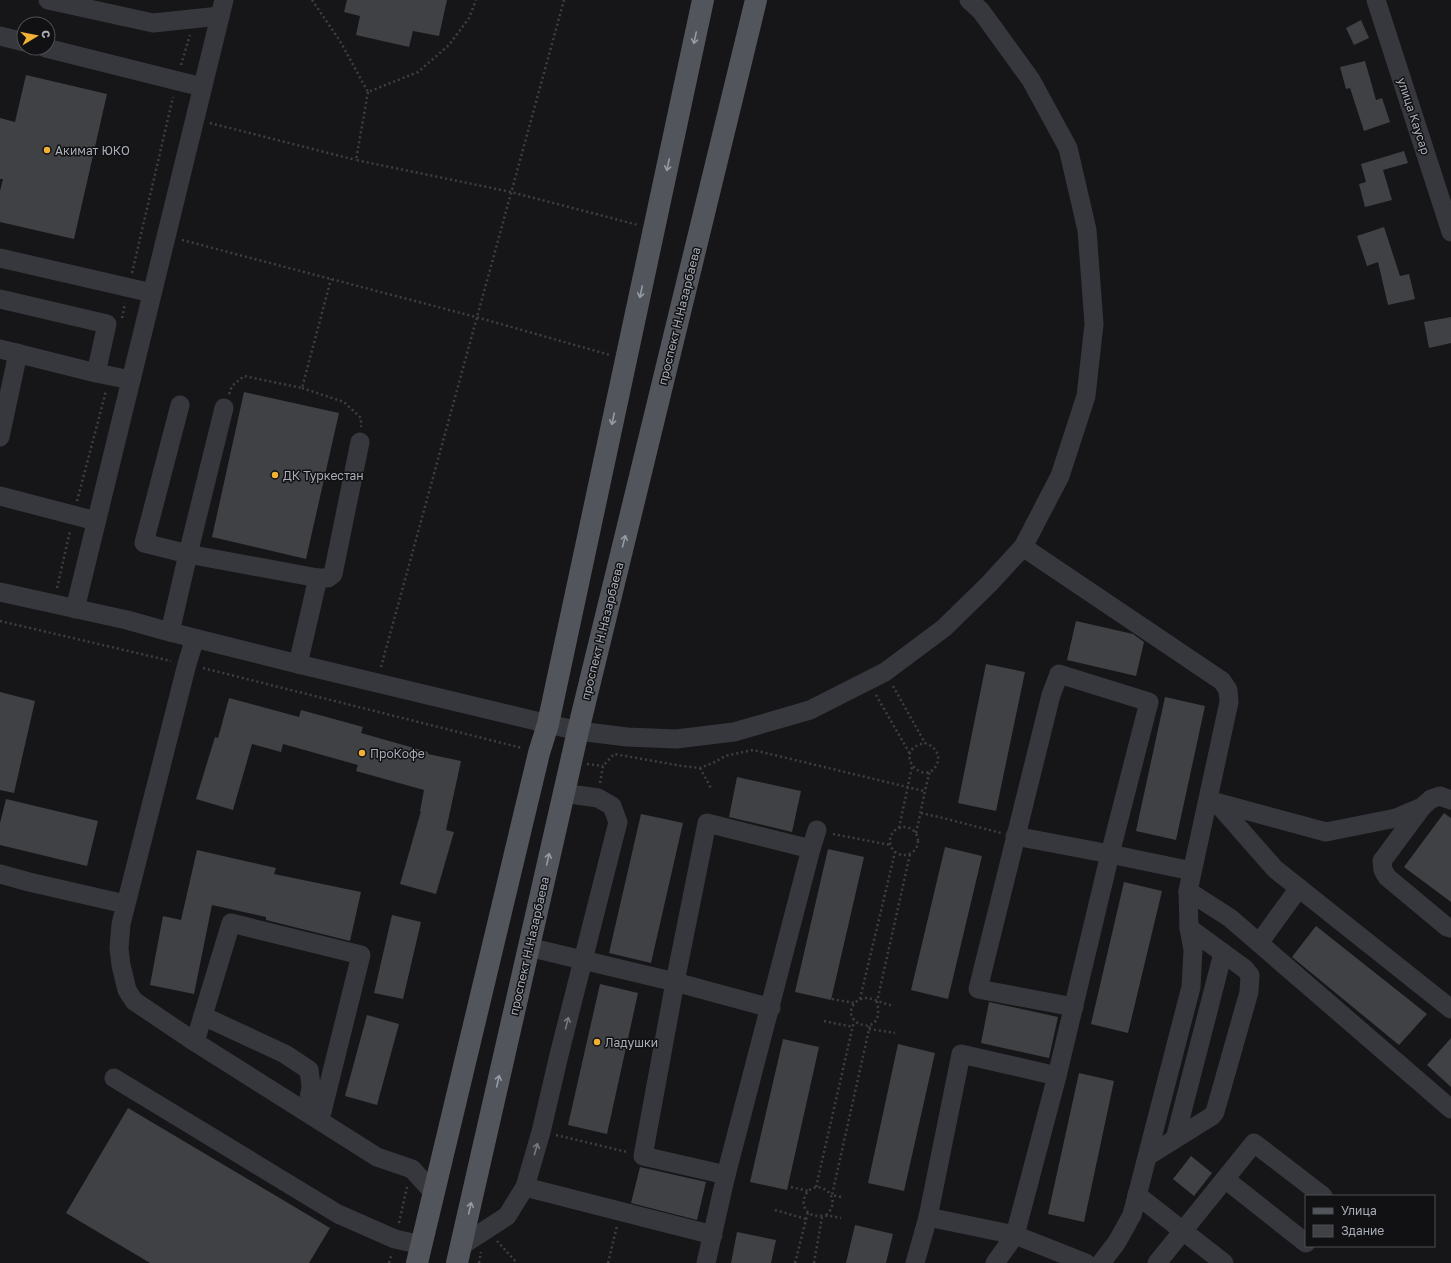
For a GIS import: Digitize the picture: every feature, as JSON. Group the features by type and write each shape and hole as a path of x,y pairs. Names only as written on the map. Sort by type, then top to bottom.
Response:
{"main road":[{"path":"419,1254 539,753 548,724 704,0"},
{"name":"проспект Н.Назарбаева","path":"459,1254 563,793 756,0"}],"street":[{"path":"48,0 153,23 222,8 75,609"},
{"path":"0,592 127,620 298,664 578,731 627,737 676,739 734,732 810,710 885,672 944,628 989,584 1023,547 1060,476 1086,396 1094,324 1087,230 1068,148 1031,80 981,11 969,0"},
{"name":"улица Каусар","path":"1376,0 1451,232"},
{"path":"0,36 16,40"},
{"path":"56,50 202,87"},
{"path":"0,258 152,293"},
{"path":"0,299 107,324 96,373"},
{"path":"0,349 96,373 131,380"},
{"path":"0,438 18,353"},
{"path":"180,405 144,543 188,554 318,578 328,578 333,574 360,442"},
{"path":"170,632 224,408"},
{"path":"0,496 96,521"},
{"path":"1023,547 1222,682 1228,690 1229,702 1213,801 1192,871 1188,891 1189,928 1193,950 1191,987 1132,1215 1117,1242 1101,1263"},
{"path":"298,664 318,578"},
{"path":"196,638 187,664 121,924 119,948 121,965 127,990 134,1001 377,1157 412,1169 434,1193"},
{"path":"996,1263 1015,1235 1057,1076 1074,1007 1110,854 1149,702 1059,674 1051,695 978,989 1074,1007"},
{"path":"459,1254 507,1216 525,1187 541,1132 618,822 612,806 598,798 563,793"},
{"path":"1451,800 1440,796 1431,799 1422,807 1382,861 1383,870 1387,877 1451,928"},
{"path":"1213,801 1326,832 1396,818 1422,807"},
{"path":"1213,801 1275,869 1451,1009"},
{"path":"726,1175 643,1156 675,982 707,823 811,849"},
{"path":"706,1263 726,1175 817,830"},
{"path":"1015,836 1192,871"},
{"path":"0,874 28,882 125,904"},
{"path":"1259,943 1299,888"},
{"path":"1188,891 1230,918 1451,1108"},
{"path":"196,1042 231,923 361,955 314,1116"},
{"path":"1148,1156 1212,1116 1215,1112 1249,992 1250,975 1245,968 1189,928"},
{"path":"528,947 675,982 770,1008"},
{"path":"1175,1139 1223,953"},
{"path":"203,1016 285,1054 309,1070 314,1116"},
{"path":"915,1263 928,1217 961,1054 1057,1076"},
{"path":"114,1078 338,1214 395,1239 419,1254"},
{"path":"1157,1263 1254,1143 1322,1195"},
{"path":"1225,1180 1305,1242"},
{"path":"525,1187 713,1235"},
{"path":"1137,1195 1224,1263"},
{"path":"928,1217 1015,1235 1086,1263"}],"path":[{"path":"312,0 340,41 368,92 356,160"},
{"path":"368,92 418,72 449,46 469,18 476,0"},
{"path":"376,682 564,0"},
{"path":"194,119 356,160 511,192 654,229"},
{"path":"166,236 476,317 626,359"},
{"path":"302,388 331,279"},
{"path":"224,408 232,386 244,376 302,388 344,402 362,418 360,442"},
{"path":"0,621 187,664 539,753"},
{"path":"885,672 925,744"},
{"path":"868,680 910,754"},
{"path":"918,745 931,745 936,750 938,762 935,768 923,773 917,771 912,766 910,754 913,748 918,745"},
{"path":"598,798 603,766 614,754 700,768 725,756 752,750 924,791"},
{"path":"899,828 912,766"},
{"path":"700,768 711,788"},
{"path":"916,833 910,828 902,827 894,830 890,837 890,845 895,852 902,855 910,854 916,849 918,841 916,833 924,791 930,771"},
{"path":"921,813 1015,836"},
{"path":"817,830 890,845"},
{"path":"860,999 895,852"},
{"path":"826,1215 830,1212 833,1204 832,1195 870,1027 877,1020 879,1011 877,1002 910,854"},
{"path":"816,1187 854,1021 851,1013 854,1004 860,999 868,998 877,1002 892,1005"},
{"path":"832,999 854,1004"},
{"path":"824,1021 852,1028"},
{"path":"854,1021 862,1026 895,1033"},
{"path":"541,1132 643,1156"},
{"path":"389,1263 412,1169"},
{"path":"791,1187 808,1191"},
{"path":"840,1218 826,1215 814,1216 808,1212 804,1206 804,1198 808,1191 816,1187 825,1188 832,1195 841,1197"},
{"path":"775,1210 806,1219"},
{"path":"608,1263 620,1211"},
{"path":"795,1263 808,1212"},
{"path":"814,1263 822,1216"}],"building":[{"path":"347,0 447,0 439,36 413,31 409,47 356,35 360,16 344,12"},
{"path":"1361,20 1369,38 1354,45 1346,28"},
{"path":"1365,61 1376,100 1382,98 1390,122 1364,131 1350,88 1346,89 1340,67"},
{"name":"Акимат ЮКО","path":"26,75 107,94 74,239 0,222 0,191 3,179 0,179 0,118 15,122"},
{"path":"1404,151 1408,163 1383,170 1392,200 1365,207 1359,184 1366,182 1361,164"},
{"path":"1384,227 1400,276 1409,274 1415,299 1388,305 1378,262 1367,266 1357,236"},
{"path":"1451,317 1451,343 1429,348 1424,322"},
{"name":"ДК Туркестан","path":"244,392 339,413 306,559 212,537"},
{"path":"1076,621 1133,634 1144,642 1136,676 1067,660"},
{"path":"986,664 1025,672 996,811 958,803"},
{"path":"0,692 35,701 14,793 0,790"},
{"path":"1165,697 1205,706 1176,840 1136,831"},
{"path":"229,698 299,717 301,710 363,727 361,733 428,752 428,754 461,761 446,830 454,832 436,894 400,884 421,811 424,790 356,771 358,765 283,744 281,752 252,744 233,810 196,799 215,737 218,738"},
{"path":"737,777 801,791 792,832 729,817"},
{"path":"6,799 98,821 87,866 0,845 0,823"},
{"path":"1444,813 1451,818 1451,902 1404,867"},
{"path":"641,814 683,823 651,963 609,953"},
{"path":"945,847 982,856 948,999 911,990"},
{"path":"828,849 864,857 831,1000 795,992"},
{"path":"197,850 276,868 274,874 361,892 350,941 266,920 266,917 212,905 194,994 150,985 163,916 181,920"},
{"path":"1124,882 1162,891 1128,1033 1091,1024"},
{"path":"392,915 421,922 403,999 374,993"},
{"path":"1316,926 1427,1014 1399,1045 1292,957"},
{"path":"600,984 638,993 607,1134 568,1125"},
{"path":"989,1002 1058,1017 1049,1058 981,1043"},
{"path":"367,1015 399,1024 377,1105 345,1096"},
{"path":"1451,1038 1451,1087 1427,1065"},
{"path":"783,1039 819,1047 787,1190 750,1182"},
{"path":"898,1044 935,1053 904,1191 868,1183"},
{"path":"1079,1073 1114,1081 1084,1222 1048,1214"},
{"path":"128,1108 330,1228 309,1263 150,1263 66,1213"},
{"path":"1191,1156 1212,1173 1194,1196 1173,1179"},
{"path":"640,1167 706,1182 697,1220 631,1203"},
{"path":"855,1225 893,1234 886,1263 846,1263"},
{"path":"737,1232 776,1240 771,1263 731,1263"}],"place":[{"name":"Акимат ЮКО","path":"47,150"},
{"name":"ДК Туркестан","path":"275,475"},
{"name":"ПроКофе","path":"362,753"},
{"name":"Ладушки","path":"597,1042"}]}
